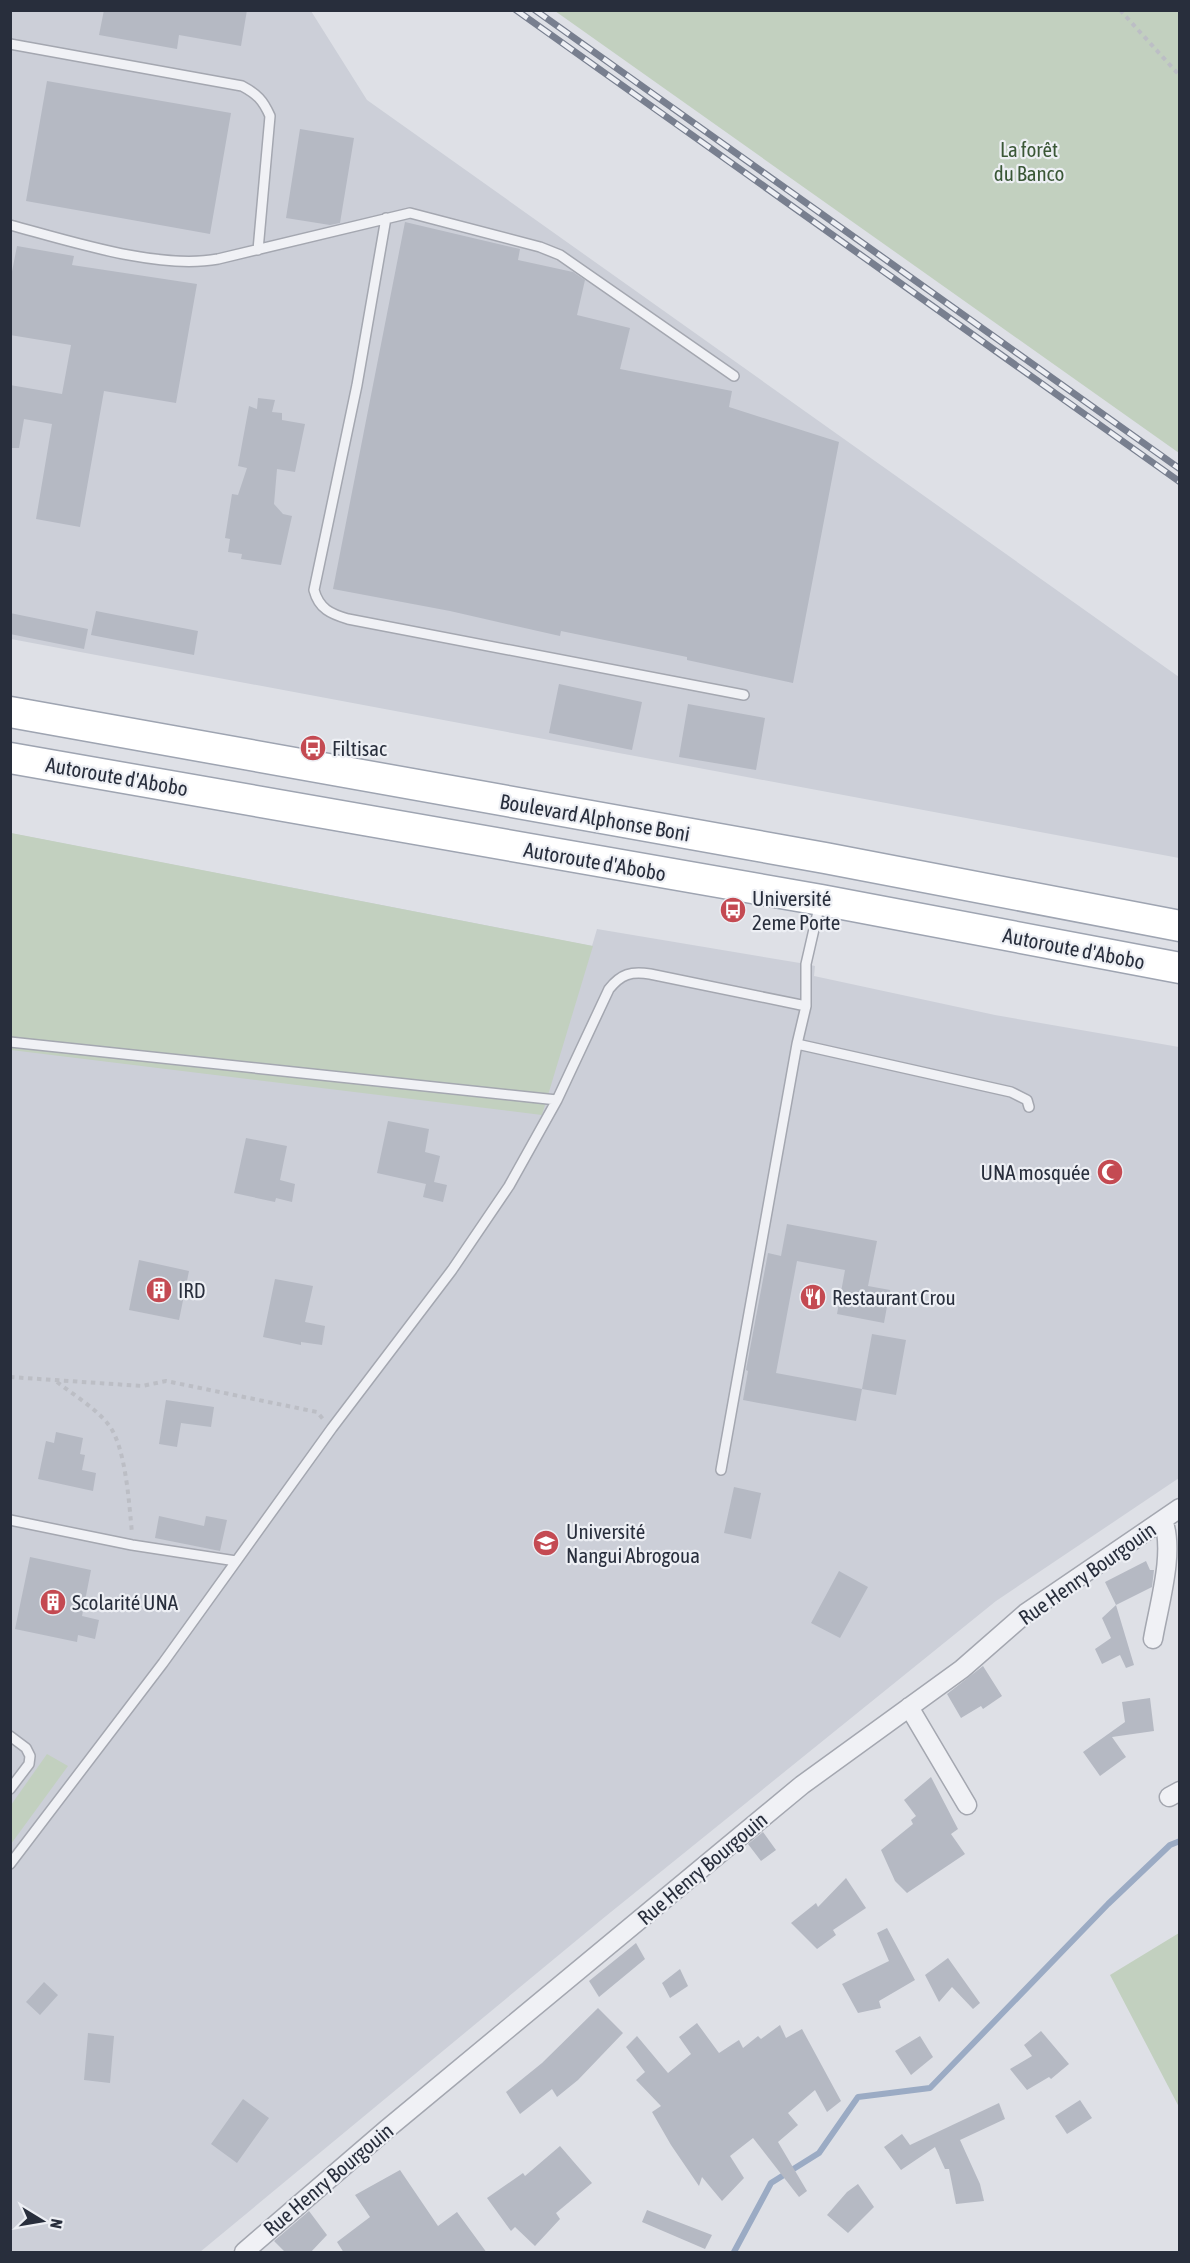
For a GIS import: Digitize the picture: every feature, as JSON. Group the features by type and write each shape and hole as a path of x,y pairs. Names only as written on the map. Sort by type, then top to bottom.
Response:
{"main road":[{"name":"Boulevard Alphonse Boni","path":"10,712 814,856 1179,926"},
{"name":"Autoroute d'Abobo","path":"10,758 821,900 1179,968"}],"street":[{"name":"Rue Henry Bourgouin","path":"244,2253 270,2227 802,1785 962,1669 1026,1613 1179,1508"},
{"path":"1153,1638 1167,1552 1168,1533 1163,1520"},
{"path":"909,1707 967,1805"}],"lane":[{"path":"10,44 242,86 255,93 264,101 270,116 258,249"},
{"path":"10,225 99,248 189,262 211,261 410,213 540,247 560,255 734,376"},
{"path":"386,218 357,385 314,590 321,606 331,614 348,619 744,695"},
{"path":"721,1470 797,1044 806,1006 806,964 821,900"},
{"path":"10,1864 163,1664 332,1428 477,1233 509,1186 557,1100 609,988 618,978 627,973 650,974 806,1006"},
{"path":"10,1042 557,1100"},
{"path":"797,1044 1011,1092 1027,1100 1029,1107"},
{"path":"10,1520 132,1545 237,1561"},
{"path":"10,1736 26,1748 30,1756 29,1764 10,1789"}],"path":[{"path":"1120,10 1179,76"},
{"path":"10,1377 142,1386 166,1381 317,1412 332,1428"},
{"path":"57,1382 87,1404 110,1425 125,1467 132,1545"}],"shaded area":[{"name":"Filtisac","path":"10,11 311,11 367,100 1179,677 1179,858 11,639"},
{"name":"Université Nangui Abrogoua","path":"10,833 592,946 597,929 806,964 815,966 814,976 995,1015 1179,1047 1179,1478 996,1601 606,1916 200,2252 11,2252"}],"green space":[{"name":"La forêt du Banco","path":"555,11 1179,11 1179,453"},
{"path":"11,833 593,946 542,1115 11,1050"},
{"path":"47,1754 68,1766 11,1844 11,1805"},
{"path":"1179,1933 1179,2107 1110,1975"}],"building":[{"path":"104,10 247,10 241,46 179,35 177,49 99,35"},
{"path":"47,81 231,113 210,234 26,201"},
{"path":"300,129 354,138 340,223 330,225 286,218"},
{"path":"405,222 520,249 518,260 573,272 585,280 577,315 630,328 620,369 732,391 729,407 839,442 793,683 687,660 687,657 561,631 560,636 450,611 333,589"},
{"path":"17,246 74,256 72,265 197,284 176,403 104,391 80,527 36,519 52,424 24,419 19,448 10,448 10,385 62,394 71,345 10,335 10,282"},
{"path":"258,398 275,400 272,412 282,413 282,420 305,424 295,472 277,469 274,504 283,514 292,516 281,565 241,559 242,554 228,552 230,539 225,538 232,494 238,495 247,468 238,466 249,406 257,409"},
{"path":"96,611 198,631 194,655 91,635"},
{"path":"10,613 88,629 84,649 10,634"},
{"path":"559,684 642,702 632,750 549,733"},
{"path":"688,704 765,718 756,770 679,757"},
{"path":"388,1121 429,1129 425,1152 440,1156 434,1182 447,1185 443,1202 423,1197 426,1184 377,1173"},
{"path":"246,1138 287,1146 280,1180 295,1184 292,1202 276,1198 275,1202 234,1193"},
{"path":"787,1224 877,1241 868,1286 890,1290 884,1323 837,1314 845,1270 797,1261 776,1373 862,1389 856,1421 743,1400 748,1371 746,1370 768,1253 781,1256"},
{"name":"IRD","path":"139,1260 189,1271 179,1320 129,1310"},
{"path":"275,1279 313,1286 305,1322 325,1326 322,1345 301,1342 301,1345 263,1337"},
{"path":"872,1334 906,1340 896,1395 862,1389"},
{"path":"166,1400 214,1407 211,1427 181,1423 177,1447 159,1444"},
{"path":"56,1432 83,1438 80,1454 85,1455 82,1470 96,1473 93,1491 38,1479 46,1441 54,1443"},
{"path":"734,1487 761,1493 751,1539 724,1533"},
{"path":"159,1516 204,1526 206,1516 227,1520 220,1551 155,1538"},
{"name":"Scolarité UNA","path":"30,1557 91,1570 82,1616 99,1620 95,1639 78,1635 77,1642 15,1629"},
{"path":"1146,1561 1150,1570 1154,1570 1152,1587 1116,1605 1105,1582"},
{"path":"839,1571 868,1587 840,1638 811,1623"},
{"path":"1116,1605 1134,1665 1126,1668 1120,1655 1102,1664 1095,1649 1111,1638 1102,1618"},
{"path":"983,1666 1002,1696 983,1709 981,1706 961,1718 947,1694"},
{"path":"1150,1698 1154,1731 1112,1737 1126,1757 1100,1776 1083,1752 1125,1722 1122,1702"},
{"path":"931,1777 958,1829 951,1834 965,1854 907,1893 895,1881 881,1850 913,1824 911,1820 916,1816 904,1800"},
{"path":"763,1832 776,1850 761,1861 748,1844"},
{"path":"846,1878 866,1908 833,1930 836,1935 817,1949 791,1923 816,1903 818,1907"},
{"path":"887,1928 915,1980 879,2001 881,2008 858,2013 842,1984 889,1961 877,1933"},
{"path":"636,1943 645,1959 599,1997 589,1981"},
{"path":"948,1958 980,2003 973,2009 952,1987 939,2002 925,1975"},
{"path":"680,1969 688,1986 670,1998 662,1983"},
{"path":"44,1982 58,1995 40,2015 26,2002"},
{"path":"598,2008 623,2033 578,2080 557,2097 552,2089 520,2114 506,2092 542,2063"},
{"path":"697,2023 719,2053 739,2040 743,2048 758,2036 761,2039 780,2025 786,2038 802,2029 841,2101 827,2112 815,2090 788,2113 798,2125 778,2142 807,2191 799,2197 753,2138 730,2156 744,2178 722,2201 702,2177 699,2186 671,2145 652,2112 661,2106 636,2080 645,2072 626,2047 637,2036 668,2073 691,2054 679,2037"},
{"path":"1041,2031 1069,2064 1051,2079 1049,2077 1027,2090 1010,2069 1032,2056 1024,2045"},
{"path":"88,2033 114,2036 110,2083 84,2080"},
{"path":"920,2036 933,2057 911,2075 895,2051"},
{"path":"243,2099 269,2118 237,2163 211,2144"},
{"path":"1080,2100 1092,2118 1067,2134 1055,2116"},
{"path":"999,2103 1005,2119 960,2140 980,2184 984,2201 956,2204 949,2169 945,2169 935,2147 901,2170 884,2147 902,2134 910,2145"},
{"path":"560,2146 592,2183 556,2213 560,2219 535,2246 515,2227 511,2231 487,2198 523,2173 525,2176"},
{"path":"400,2170 438,2226 457,2212 487,2253 344,2253 337,2242 370,2217 355,2195"},
{"path":"858,2184 874,2207 848,2233 827,2215 847,2192"},
{"path":"647,2210 712,2235 705,2249 642,2222"},
{"path":"309,2211 327,2235 310,2253 286,2253 274,2241"}],"waterway":[{"path":"734,2252 771,2183 819,2153 858,2097 930,2088 1108,1904 1170,1845 1180,1841"}],"railway":[{"path":"516,10 1180,482"},
{"path":"535,10 1180,469"}],"place":[{"name":"Filtisac","path":"313,748"},
{"name":"Université 2eme Porte","path":"733,910"},
{"name":"UNA mosquée","path":"1110,1172"},
{"name":"IRD","path":"159,1290"},
{"name":"Restaurant Crou","path":"813,1297"},
{"name":"Université Nangui Abrogoua","path":"546,1543"},
{"name":"Scolarité UNA","path":"53,1602"}]}
